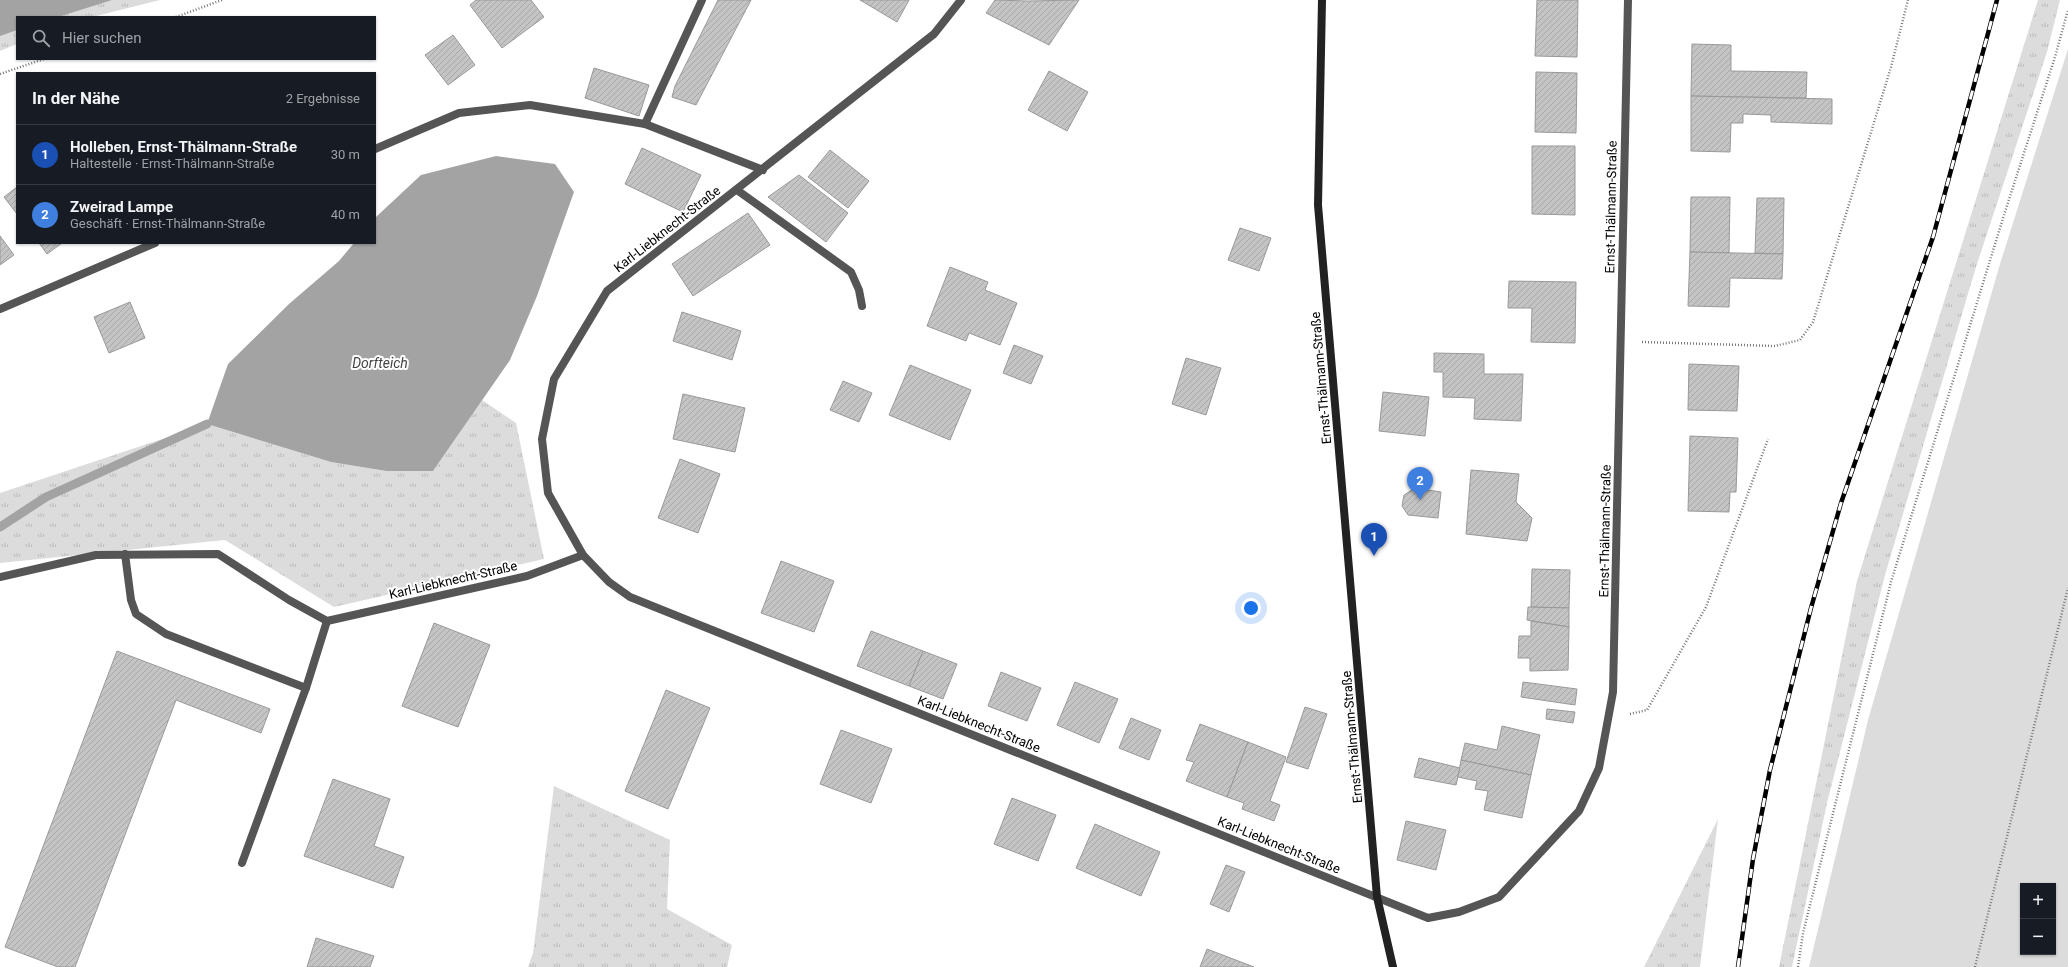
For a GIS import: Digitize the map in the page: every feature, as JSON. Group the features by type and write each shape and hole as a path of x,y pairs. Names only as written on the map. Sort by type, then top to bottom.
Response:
{"main road":[{"name":"Ernst-Thälmann-Straße","path":"1322,0 1318,205 1377,897 1392,967"}],"street":[{"path":"645,124 702,0"},
{"name":"Karl-Liebknecht-Straße","path":"961,0 934,34 738,190 607,291 554,379 542,438 548,493 583,556 609,582 630,597 1377,897"},
{"name":"Ernst-Thälmann-Straße","path":"1377,897 1428,918 1458,912 1499,897 1579,811 1599,768 1613,692 1628,0"},
{"path":"376,149 459,113 530,105 645,124 763,170"},
{"path":"738,190 851,272 859,290 862,306"},
{"path":"0,309 153,244"},
{"path":"0,577 96,554 218,554 289,600 327,620 306,688 242,863"},
{"path":"125,554 131,600 136,614 166,634 306,688"},
{"name":"Karl-Liebknecht-Straße","path":"327,620 526,576 583,556"}],"path":[{"path":"179,16 222,0"},
{"path":"1621,342 1775,346 1800,340 1813,322 1891,67 1908,0"},
{"path":"1798,967 1803,933 1891,582 2004,215 2056,57 2068,10"},
{"path":"0,74 41,60"},
{"path":"1609,718 1646,710 1706,607 1768,439"},
{"path":"1975,967 2068,588"}],"green space":[{"path":"0,0 160,0 96,16 16,16 16,44 0,51"},
{"path":"2038,0 2060,0 2047,52 1975,270 1885,575 1827,803 1792,967 1779,967 1857,581"},
{"path":"2068,49 2068,967 1809,967 1868,720 2000,264"},
{"path":"482,400 516,423 544,559 334,607 225,540 0,563 0,493 207,424 331,462 386,471 433,471"},
{"path":"554,786 670,840 667,909 732,945 727,967 528,967 533,953"},
{"path":"1718,819 1700,967 1644,967"}],"water":[{"path":"0,0 112,0 61,16 16,16 16,30 0,36"},
{"name":"Dorfteich","path":"496,156 555,164 574,192 537,296 510,360 433,471 386,471 331,462 207,424 228,364 289,304 339,261 353,244 376,244 376,217 421,175"}],"building":[{"path":"476,0 531,0 544,17 502,48 470,5"},
{"path":"718,0 751,0 696,105 672,97 675,86"},
{"path":"860,0 909,0 897,22"},
{"path":"995,0 1079,0 1049,45 986,13"},
{"path":"1537,0 1578,0 1577,57 1535,56"},
{"path":"453,35 475,65 448,85 425,55"},
{"path":"1692,44 1731,45 1731,71 1807,72 1806,98 1691,96"},
{"path":"594,68 649,85 639,116 585,98"},
{"path":"1049,71 1088,92 1067,131 1028,110"},
{"path":"1536,72 1577,73 1576,133 1535,132"},
{"path":"1691,96 1832,99 1832,124 1771,122 1771,115 1743,114 1743,123 1731,123 1730,152 1691,151"},
{"path":"1532,146 1575,146 1575,215 1532,214"},
{"path":"642,148 701,175 683,212 625,184"},
{"path":"830,150 869,181 848,208 808,177"},
{"path":"799,175 848,213 826,242 768,197"},
{"path":"16,188 16,213 4,197"},
{"path":"1691,197 1730,197 1729,253 1690,252"},
{"path":"1757,198 1784,198 1783,254 1755,253"},
{"path":"748,213 770,245 693,296 672,264"},
{"path":"1240,228 1271,238 1259,271 1228,260"},
{"path":"0,236 14,255 0,265"},
{"path":"40,244 61,244 47,254"},
{"path":"1690,252 1783,254 1782,279 1730,278 1729,307 1688,306"},
{"path":"950,267 988,282 985,290 1017,303 1000,345 969,333 966,341 927,326"},
{"path":"1509,281 1576,282 1575,343 1531,342 1532,308 1508,308"},
{"path":"130,302 145,338 109,353 94,317"},
{"path":"682,312 741,331 732,360 673,341"},
{"path":"1014,345 1043,356 1031,384 1003,373"},
{"path":"1434,353 1484,354 1484,374 1523,374 1521,421 1474,419 1475,398 1443,397 1443,372 1434,372"},
{"path":"1186,358 1221,368 1206,415 1172,404"},
{"path":"1689,364 1739,366 1737,411 1688,410"},
{"path":"910,365 971,390 950,440 889,415"},
{"path":"843,381 872,393 859,422 830,410"},
{"path":"1383,392 1429,397 1425,436 1379,431"},
{"path":"683,394 745,408 735,452 673,439"},
{"path":"1690,436 1738,438 1736,492 1730,492 1729,512 1688,511"},
{"path":"680,459 720,474 698,533 658,518"},
{"path":"1471,470 1519,474 1516,502 1532,518 1527,541 1466,534"},
{"path":"1415,488 1441,492 1438,518 1408,515 1402,506 1404,495"},
{"path":"781,561 834,581 814,632 761,613"},
{"path":"1532,569 1570,570 1569,608 1531,607"},
{"path":"1528,607 1569,608 1569,627 1527,620"},
{"path":"1531,621 1569,627 1568,670 1530,671 1530,658 1518,658 1519,636 1531,636"},
{"path":"434,623 490,645 458,727 402,706"},
{"path":"871,631 923,651 909,686 857,666"},
{"path":"117,651 270,709 261,733 176,700 75,967 58,967 5,947"},
{"path":"923,651 957,664 943,699 909,686"},
{"path":"1001,672 1041,688 1027,721 988,706"},
{"path":"1075,682 1118,699 1099,743 1057,725"},
{"path":"1523,682 1577,689 1575,705 1521,697"},
{"path":"666,690 710,708 668,809 625,791"},
{"path":"1305,707 1327,714 1308,769 1286,762"},
{"path":"1547,709 1575,712 1573,723 1546,719"},
{"path":"1131,718 1161,730 1149,760 1119,748"},
{"path":"1200,724 1248,742 1227,797 1186,781 1194,762 1186,760"},
{"path":"1502,726 1540,735 1531,775 1461,760 1465,743 1497,750"},
{"path":"841,730 892,749 871,803 820,784"},
{"path":"1248,742 1286,757 1270,801 1280,805 1274,821 1242,809 1244,803 1227,797"},
{"path":"1419,758 1460,768 1456,785 1414,777"},
{"path":"1461,760 1531,775 1522,818 1484,810 1488,791 1475,789 1477,781 1458,777"},
{"path":"333,779 390,799 374,846 404,857 393,888 304,856"},
{"path":"1012,798 1056,815 1038,861 994,844"},
{"path":"1406,821 1446,830 1436,870 1397,860"},
{"path":"1095,824 1160,852 1141,896 1076,868"},
{"path":"1226,865 1245,872 1229,912 1210,904"},
{"path":"316,938 374,956 370,967 307,967"},
{"path":"1207,949 1254,967 1200,967"}],"waterway":[{"path":"0,527 46,497 207,424"}],"railway":[{"path":"1738,967 1753,859 1770,770 1811,608 1841,503 1933,237 1997,0"}],"place":[{"name":"Zweirad Lampe","path":"1420,500"},
{"name":"Holleben, Ernst-Thälmann-Straße","path":"1374,556"}]}
